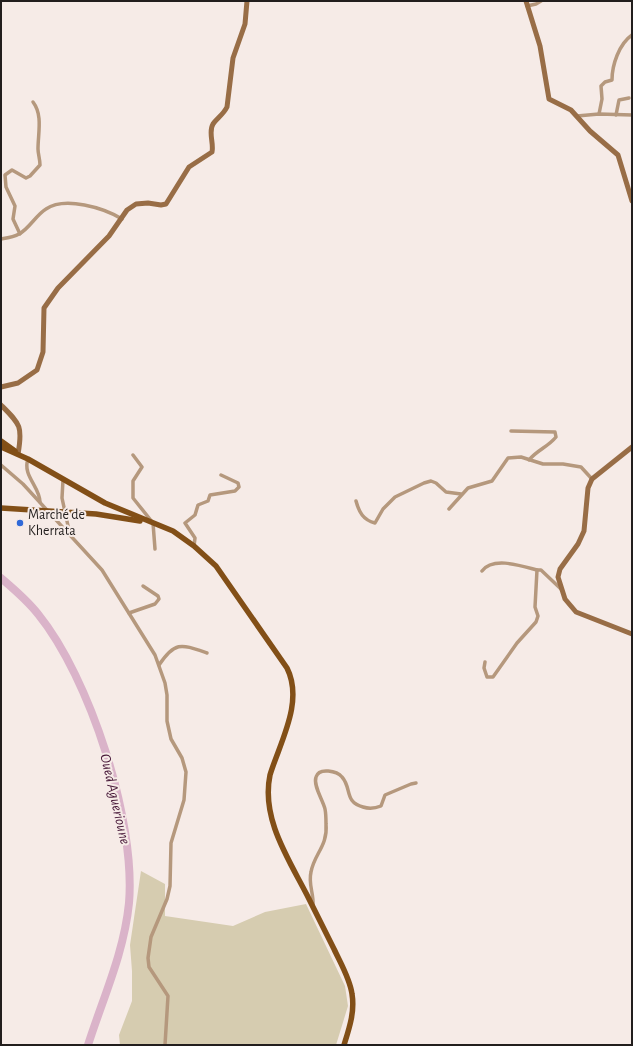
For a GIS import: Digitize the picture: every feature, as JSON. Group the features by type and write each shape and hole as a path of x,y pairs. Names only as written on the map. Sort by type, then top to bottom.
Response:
{"main road":[{"path":"1,441 18,454"},
{"path":"1,447 28,459 104,503 173,531 194,546 216,566 283,662 292,678 294,691 292,707 270,775 267,796 273,824 344,969 353,995 352,1018 344,1045"},
{"path":"1,508 96,514 151,523"}],"street":[{"path":"1,387 18,383 36,370 44,352 44,308 58,288 78,269 122,219 127,210 136,204 166,204 189,167 212,152 214,145 211,130 213,124 224,114 227,107 233,58 245,24 247,1"},
{"path":"540,1 536,4 527,3 540,46 549,99 571,110 590,131 618,155 632,201"},
{"path":"599,114 602,99 601,86 605,82 612,80 612,73 622,45 632,35"},
{"path":"616,115 619,100 629,98"},
{"path":"20,234 13,219 13,200 6,187 5,175 12,170 22,177 28,177 40,164 38,150 40,129 37,107 33,102"},
{"path":"577,116 599,114 632,115"},
{"path":"1,239 20,234 45,209 54,205 67,204 100,208 122,219"},
{"path":"1,405 18,422 20,431 18,454"},
{"path":"511,431 555,432 556,437 548,446 533,455 529,460"},
{"path":"632,447 592,479 588,488 584,531 578,544 560,569 558,577 569,606 576,612 632,634"},
{"path":"133,455 142,467 133,481 133,498 151,523 155,549"},
{"path":"449,509 468,488 492,481 508,458 521,457 543,464 563,464 581,467 592,479"},
{"path":"28,459 27,470 39,492 40,502"},
{"path":"1,465 23,484 102,570 155,655 159,665 167,695 166,721 171,739 182,758 186,772 184,800 171,843 170,886 167,899 151,937 148,958 149,967 168,996 165,1045"},
{"path":"194,546 195,538 186,523 195,515 198,504 208,501 210,495 235,491 239,487 238,483 221,475"},
{"path":"63,480 62,498 70,536"},
{"path":"356,501 359,511 364,518 375,523 383,509 395,497 424,483 436,483 446,492 461,494"},
{"path":"482,571 490,565 511,564 541,570 562,590"},
{"path":"485,662 484,673 487,677 493,677 517,643 536,622 538,616 535,607 537,570"},
{"path":"129,613 154,604 160,599 143,586"},
{"path":"159,665 171,649 178,646 207,653"},
{"path":"313,906 314,896 310,883 310,875 313,862 322,850 326,827 325,810 316,783 316,778 319,773 324,771 337,772 341,775 352,801 356,805 366,808 377,808 381,806 385,795 416,783"}],"shaded area":[{"path":"141,871 165,884 165,916 233,926 265,912 306,904 345,986 348,1006 336,1045 120,1045 119,1035 132,1001 130,945"}],"waterway":[{"name":"Oued Aguerioune","path":"1,578 38,614 57,641 75,675 106,752 117,792 125,832 129,870 129,903 123,940 88,1045"}],"place":[{"name":"Marché de Kherrata","path":"20,523"}]}
